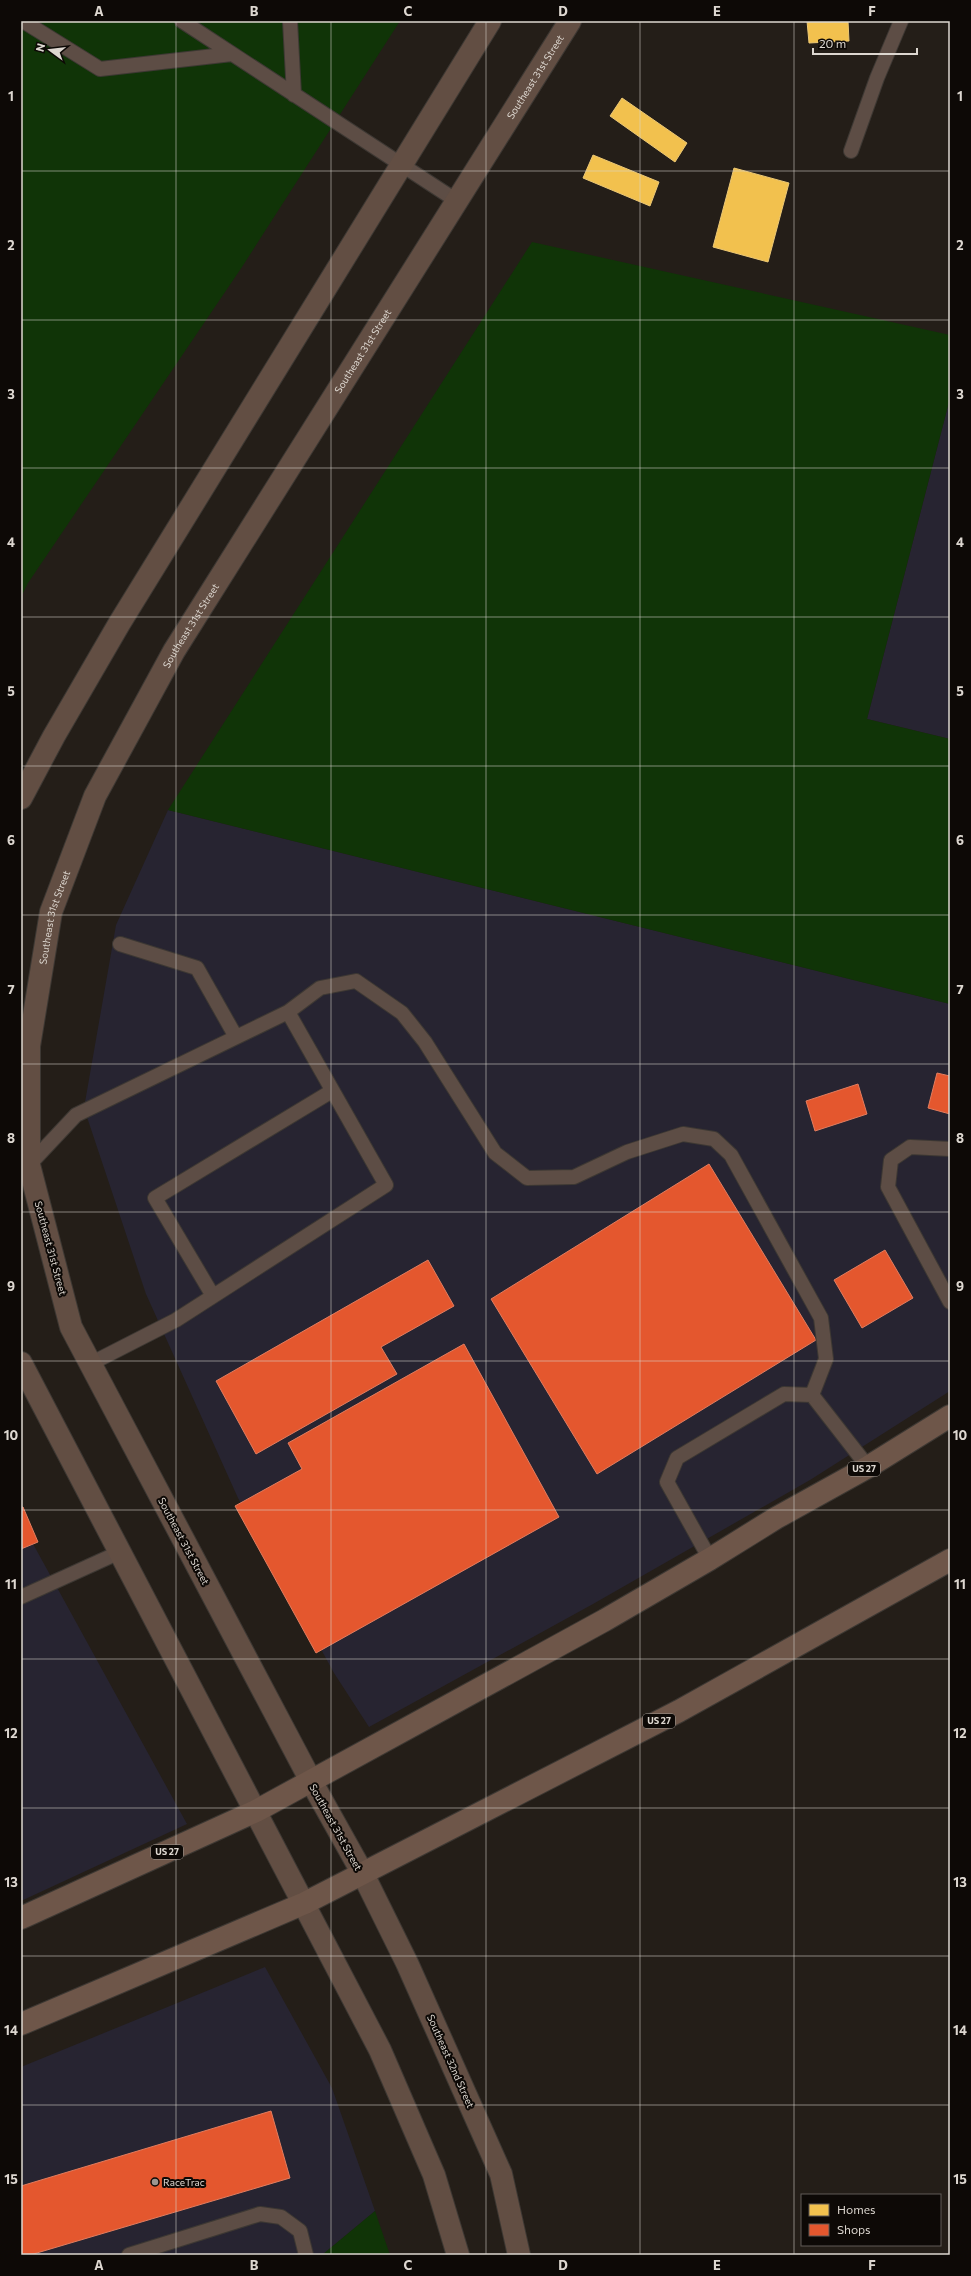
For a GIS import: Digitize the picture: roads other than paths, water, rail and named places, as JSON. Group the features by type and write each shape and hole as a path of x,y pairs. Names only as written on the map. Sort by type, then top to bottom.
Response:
{"highway":[{"name":"US 27","path":"21,1918 256,1811 598,1623 710,1559 776,1518 868,1467 950,1416"},
{"name":"US 27","path":"21,2024 305,1903 679,1711 950,1560"}],"main road":[{"path":"21,798 54,736 119,624 490,21"},
{"name":"Southeast 31st Street","path":"363,1874 311,1781 71,1328 29,1165 29,1046 51,912 95,796 174,651 570,21"},
{"path":"21,1363 305,1903 384,2057 434,2175 458,2255"},
{"name":"Southeast 32nd Street","path":"363,1874 407,1963 501,2174 519,2255"}],"lane":[{"path":"23,21 100,69 232,54"},
{"path":"182,21 457,201"},
{"path":"290,21 294,95"},
{"path":"851,151 877,78 901,21"},
{"path":"120,944 196,968 236,1038"},
{"path":"29,1165 76,1115 288,1012 320,988 356,981 402,1013 426,1042 495,1153 527,1178 574,1177 627,1152 683,1134 714,1139 731,1155 821,1318 826,1359 812,1395"},
{"path":"90,1364 176,1320 386,1185 288,1012"},
{"path":"213,1296 155,1198 332,1091"},
{"path":"950,1149 910,1147 891,1160 888,1187 945,1281 950,1302"},
{"path":"710,1559 667,1482 677,1458 784,1394 812,1395"},
{"path":"812,1395 868,1467"},
{"path":"21,1597 120,1552"},
{"path":"130,2255 260,2214 281,2217 300,2231 306,2255"}],"place":[{"name":"RaceTrac","path":"155,2182"}]}
